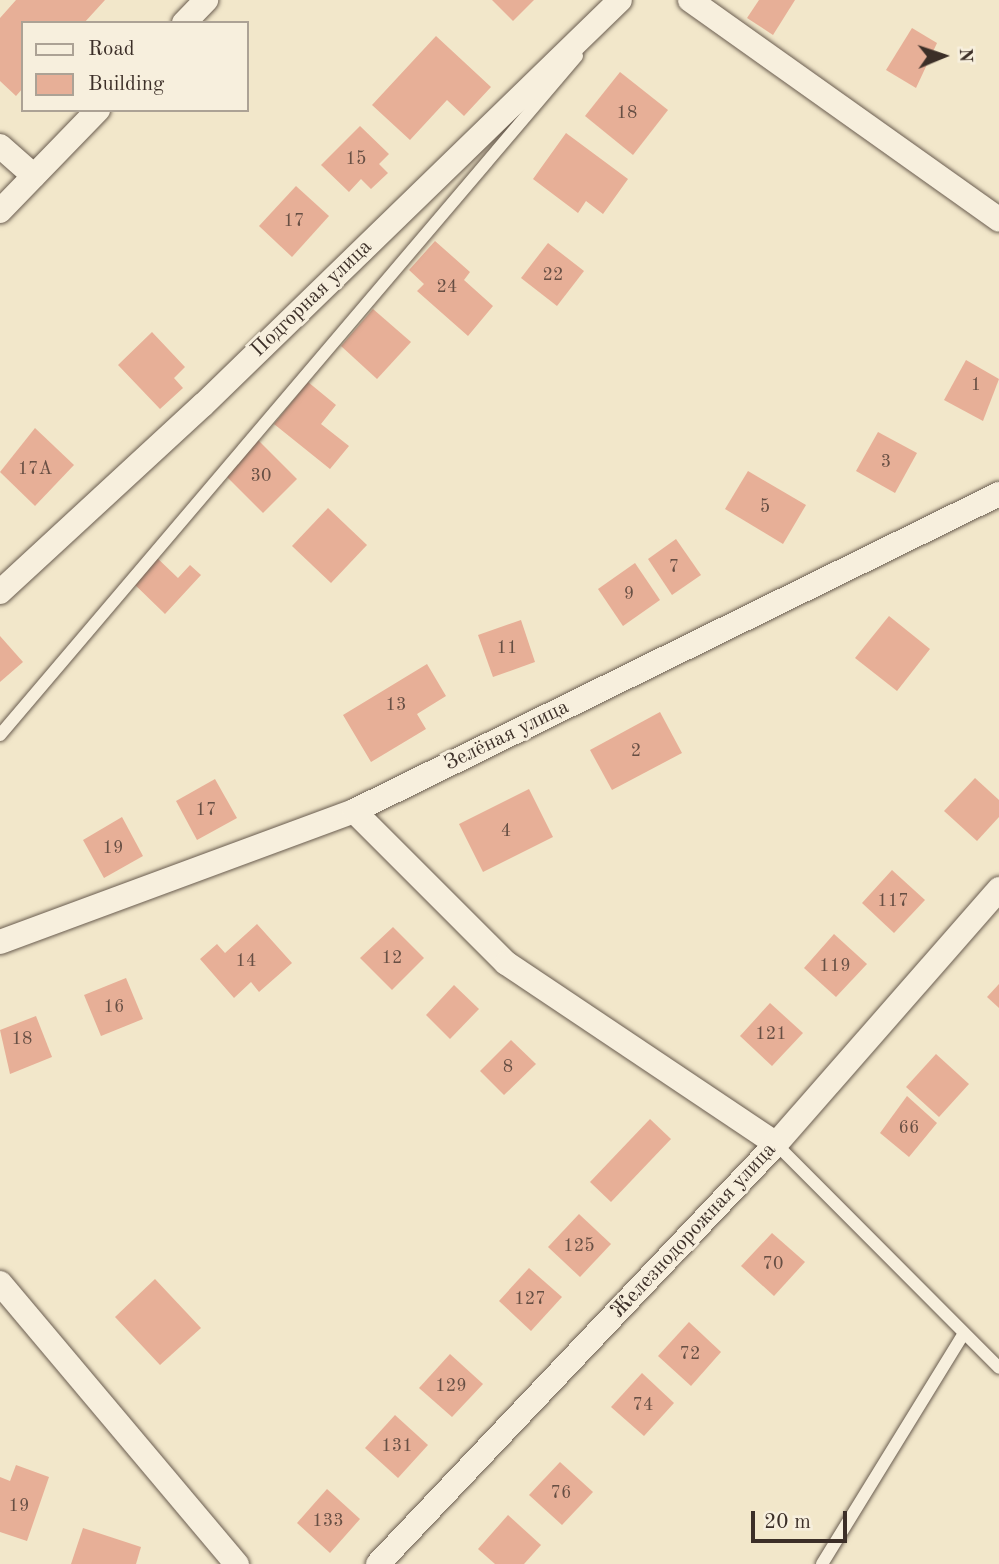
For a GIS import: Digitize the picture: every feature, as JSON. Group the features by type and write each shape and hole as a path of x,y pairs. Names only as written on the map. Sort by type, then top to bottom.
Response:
{"street":[{"path":"186,21 206,0"},
{"name":"Подгорная улица","path":"0,592 203,405 620,0"},
{"path":"690,0 999,219"},
{"path":"0,211 96,112"},
{"path":"0,146 34,176"},
{"name":"Зелёная улица","path":"0,942 354,811 999,494"},
{"path":"354,811 506,963 776,1144"},
{"name":"Железнодорожная улица","path":"378,1564 776,1144 999,889"},
{"path":"0,1283 237,1564"}],"lane":[{"path":"0,735 625,0"},
{"path":"776,1144 999,1368"},
{"path":"822,1564 964,1333"}],"building":[{"path":"16,0 105,0 86,21 21,21 21,90 16,96 0,81 0,18"},
{"path":"492,0 534,0 513,21"},
{"path":"759,0 795,0 773,35 747,18"},
{"path":"912,28 937,43 916,88 886,70"},
{"path":"436,36 491,87 464,116 447,100 410,140 372,105"},
{"path":"620,72 668,110 633,155 585,116"},
{"path":"360,126 389,154 379,164 388,173 371,189 361,179 349,192 321,165"},
{"path":"566,133 628,179 603,214 586,201 578,213 533,179"},
{"path":"296,186 329,216 292,257 259,226"},
{"path":"435,241 470,272 464,280 493,306 468,336 417,291 424,284 409,270"},
{"path":"548,243 584,271 557,306 521,278"},
{"path":"373,309 411,342 377,379 341,346"},
{"path":"152,332 185,367 174,378 183,388 160,409 118,365"},
{"path":"966,360 999,379 983,421 944,400"},
{"path":"308,382 336,405 321,424 349,446 330,469 274,424"},
{"path":"35,428 74,465 35,506 0,472"},
{"path":"878,432 917,453 895,493 856,471"},
{"path":"258,440 297,479 263,513 224,474"},
{"path":"748,471 806,505 783,544 725,509"},
{"path":"328,508 367,545 331,583 292,546"},
{"path":"676,539 701,575 672,595 648,559"},
{"path":"154,555 178,578 190,565 201,575 165,614 130,580"},
{"path":"635,563 660,600 623,626 598,589"},
{"path":"889,616 930,649 897,691 855,658"},
{"path":"521,620 535,662 493,677 478,635"},
{"path":"0,636 23,662 0,682"},
{"path":"427,664 446,696 417,714 426,729 371,762 343,715"},
{"path":"660,712 682,753 612,790 590,750"},
{"path":"975,778 999,800 999,817 977,841 944,811"},
{"path":"215,779 237,818 197,840 176,801"},
{"path":"529,789 553,837 483,872 459,824"},
{"path":"122,817 143,856 104,878 83,840"},
{"path":"892,870 925,900 894,933 862,903"},
{"path":"257,924 292,963 259,992 251,982 234,998 200,959 217,944 225,953"},
{"path":"393,927 424,958 392,990 360,958"},
{"path":"834,934 867,964 836,997 804,968"},
{"path":"126,978 143,1019 101,1036 84,995"},
{"path":"999,984 999,1008 987,997"},
{"path":"454,985 479,1009 450,1039 426,1015"},
{"path":"770,1003 803,1033 772,1066 740,1036"},
{"path":"36,1016 52,1057 10,1074 0,1030"},
{"path":"511,1040 536,1064 504,1095 480,1071"},
{"path":"936,1054 969,1084 939,1117 906,1087"},
{"path":"907,1096 937,1123 909,1157 880,1133"},
{"path":"650,1119 671,1139 611,1202 590,1182"},
{"path":"579,1214 611,1244 580,1277 548,1247"},
{"path":"772,1233 805,1262 774,1296 741,1266"},
{"path":"529,1268 562,1297 531,1331 499,1301"},
{"path":"155,1279 201,1328 160,1365 115,1317"},
{"path":"689,1322 721,1352 691,1386 658,1356"},
{"path":"450,1354 483,1384 452,1417 419,1388"},
{"path":"642,1373 674,1403 644,1436 611,1407"},
{"path":"395,1415 428,1445 398,1478 365,1448"},
{"path":"560,1462 593,1492 562,1525 529,1495"},
{"path":"16,1465 49,1477 27,1541 0,1532 0,1477 10,1481"},
{"path":"327,1489 360,1519 330,1553 297,1523"},
{"path":"508,1515 541,1545 524,1564 495,1564 478,1549"},
{"path":"83,1528 141,1547 136,1564 71,1564"}]}
